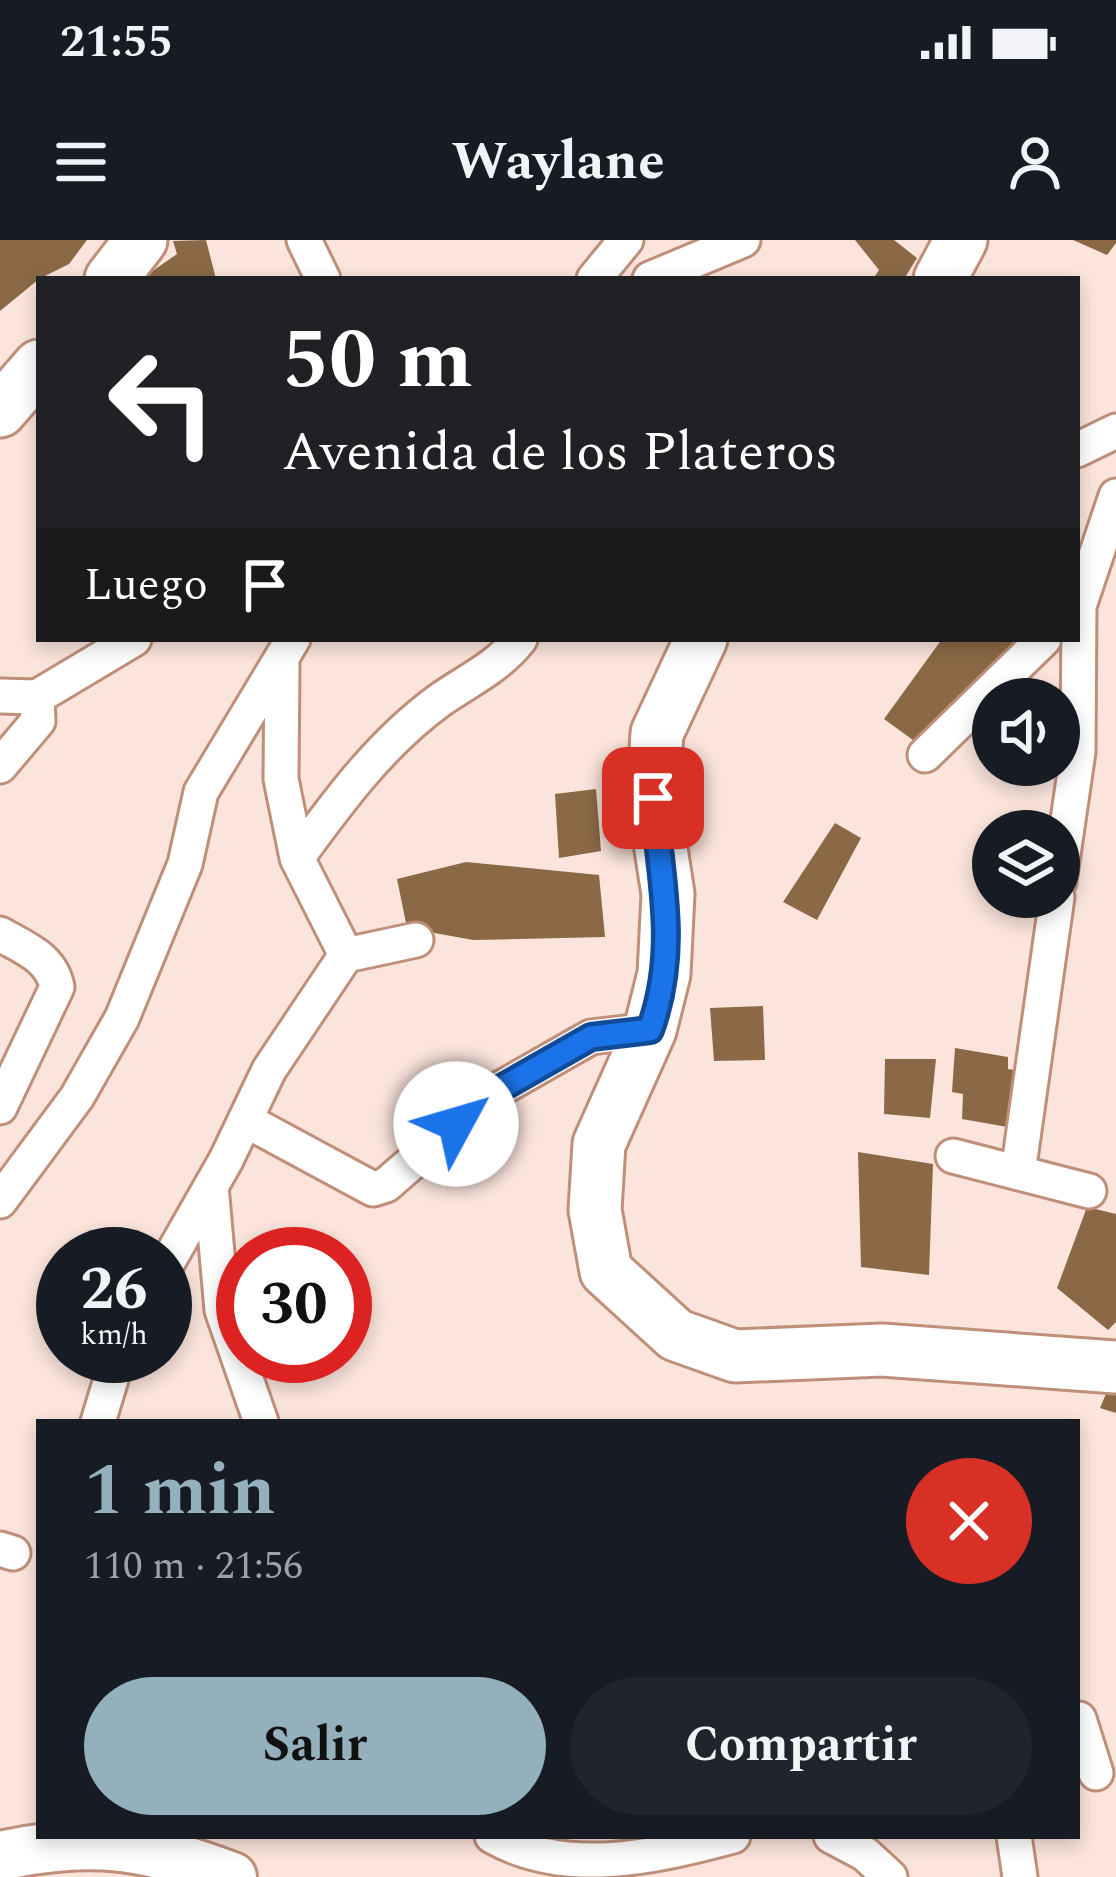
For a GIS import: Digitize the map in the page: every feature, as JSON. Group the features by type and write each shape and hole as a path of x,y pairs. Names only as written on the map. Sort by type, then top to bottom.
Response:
{"main road":[{"path":"113,276 140,240"},
{"path":"942,276 961,240"},
{"path":"700,642 657,733 653,798 668,894 668,937 662,999 599,1144 595,1210 606,1271 655,1320 694,1343 735,1356 882,1350 1116,1367"},
{"path":"0,1856 56,1843 106,1841 171,1854 232,1877"}],"street":[{"path":"304,240 322,276"},
{"path":"596,276 626,240"},
{"path":"657,276 743,240"},
{"path":"1080,448 1116,430"},
{"path":"1080,601 1116,496"},
{"path":"0,695 37,698 129,642"},
{"path":"297,858 358,774 440,700 498,666 518,642"},
{"path":"925,755 1041,642"},
{"path":"1070,810 1078,752 1078,642"},
{"path":"278,647 281,779 297,858 346,955"},
{"path":"0,1201 77,1097 122,1018 185,864 201,792 278,647"},
{"path":"0,766 38,721 37,698"},
{"path":"1018,1173 1054,918"},
{"path":"0,934 41,958 54,971 57,987 0,1107"},
{"path":"188,1227 269,1070 346,955 416,940"},
{"path":"245,1120 373,1189 386,1185 511,1082 591,1037 650,1030"},
{"path":"953,1156 1089,1191"},
{"path":"211,1186 222,1310 260,1419"},
{"path":"99,1419 110,1383"},
{"path":"1080,1722 1096,1773"},
{"path":"496,1839 532,1863 566,1870 632,1863 722,1839"},
{"path":"837,1839 865,1853 890,1877"},
{"path":"1014,1839 1020,1877"}],"building":[{"path":"0,240 87,240 69,264 36,276 36,281 0,311"},
{"path":"206,240 215,276 145,276 177,254 173,241"},
{"path":"855,240 894,240 917,258 906,276 875,276 879,270"},
{"path":"1073,240 1116,240 1116,243 1107,255"},
{"path":"940,642 1016,642 981,678 972,678 972,687 917,743 884,719"},
{"path":"596,789 601,851 559,858 555,794"},
{"path":"835,823 861,838 817,920 783,902"},
{"path":"466,862 599,875 605,937 473,940 407,928 397,879"},
{"path":"763,1006 765,1060 714,1061 710,1008"},
{"path":"955,1048 1008,1057 1008,1069 1025,1072 1013,1128 962,1119 963,1094 952,1092"},
{"path":"885,1059 936,1059 930,1118 884,1114"},
{"path":"858,1152 933,1164 929,1275 861,1267"},
{"path":"1087,1207 1116,1214 1116,1322 1108,1330 1057,1288"},
{"path":"1108,1389 1116,1390 1116,1413 1100,1408"}],"route":[{"path":"456,1124 491,1094 591,1037 650,1030 662,999 668,937 668,894 653,798"}]}
